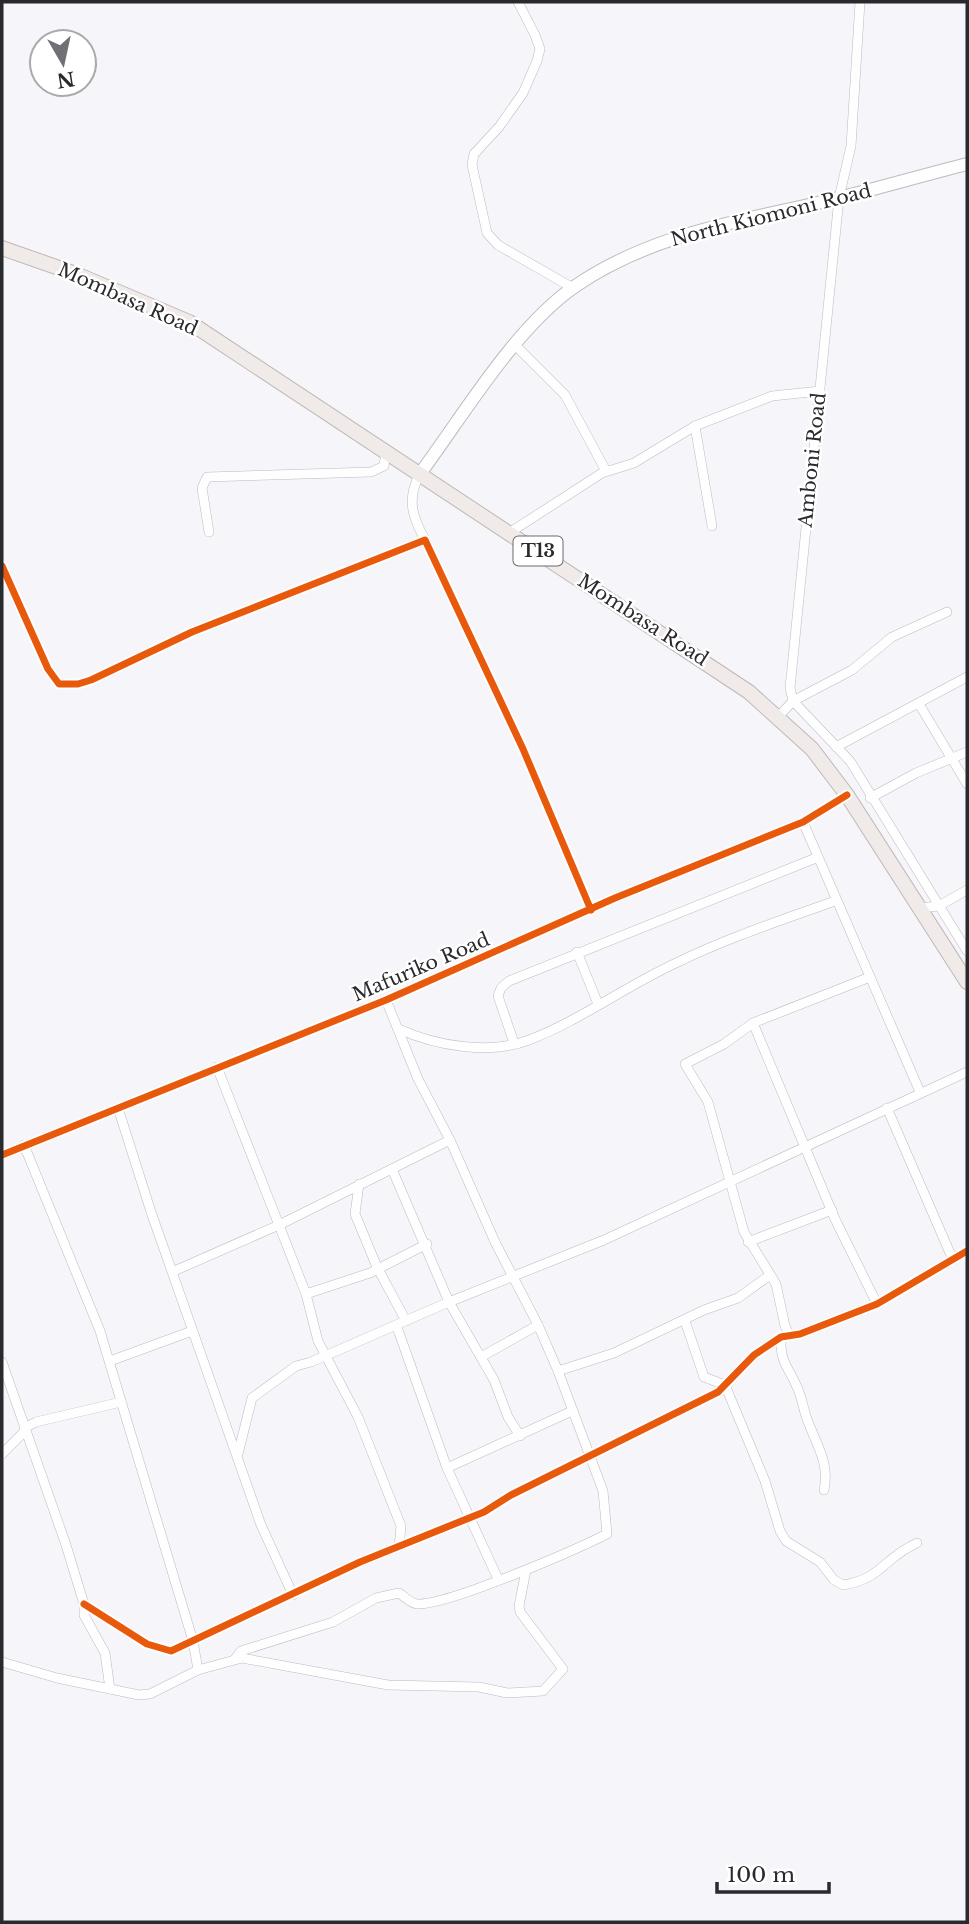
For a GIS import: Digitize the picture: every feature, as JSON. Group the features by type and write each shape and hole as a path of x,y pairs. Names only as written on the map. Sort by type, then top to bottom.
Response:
{"highway":[{"name":"Mombasa Road","path":"2,248 76,274 188,322 711,664 778,717 812,749 847,795 967,982"}],"main road":[{"name":"North Kiomoni Road","path":"419,475 515,345 573,288 622,259 669,239 967,164"}],"street":[{"path":"518,2 536,35 540,49 537,61 523,93 499,127 474,153 472,165 487,233 498,245 573,288"},
{"name":"Amboni Road","path":"793,702 790,688 801,557 839,198 851,146 860,2"},
{"path":"515,345 565,395 606,471"},
{"path":"509,533 606,471 634,463 695,426 772,396 820,391"},
{"path":"695,426 712,526"},
{"path":"209,532 202,488 207,477 371,472 384,466 386,452"},
{"path":"419,475 411,492 412,510 523,749 591,910"},
{"path":"2,566 48,669 59,684 78,684 116,665 154,652 192,632 425,540"},
{"path":"778,717 793,702 852,670 892,637 947,612"},
{"path":"836,747 877,722 919,704 967,677"},
{"path":"793,702 850,761 870,798 897,836 967,951"},
{"path":"919,704 967,785"},
{"path":"870,798 967,752"},
{"name":"Mafuriko Road","path":"2,1155 386,1000 591,910 803,822 847,795"},
{"path":"803,822 816,858 920,1093"},
{"path":"514,1043 500,1004 500,988 509,981 816,858"},
{"path":"918,908 939,906 967,890"},
{"path":"399,1029 417,1037 463,1046 528,1041 677,962 835,901"},
{"path":"577,953 598,1004"},
{"path":"824,1490 827,1472 818,1441 806,1418 799,1390 781,1358 786,1337 780,1296 770,1275 748,1242 708,1102 685,1064 724,1044 752,1023 870,977"},
{"path":"235,1659 241,1651 333,1622 376,1598 399,1593 415,1604 438,1601 526,1570 607,1534 603,1491 558,1371 450,1140 418,1079 386,1000"},
{"path":"752,1023 832,1210 877,1304"},
{"path":"217,1067 306,1294 318,1341 328,1355 358,1417 401,1525 399,1547"},
{"path":"238,1454 252,1398 296,1366 397,1327 449,1302 604,1240 967,1072"},
{"path":"118,1108 151,1212 174,1271 192,1331 238,1454 261,1525 293,1595"},
{"path":"887,1108 953,1260"},
{"path":"174,1271 279,1225 450,1140"},
{"path":"24,1145 110,1361 193,1641 198,1670"},
{"path":"392,1169 427,1244 449,1302 481,1357 520,1436"},
{"path":"359,1184 355,1214 377,1267 406,1321"},
{"path":"748,1242 832,1210"},
{"path":"306,1294 370,1273 377,1267 427,1244"},
{"path":"84,1604 165,1651 193,1641 469,1518 591,1457 718,1392 754,1354 786,1337 877,1304 967,1251"},
{"path":"558,1371 614,1353 738,1298 770,1275"},
{"path":"685,1321 704,1377 725,1385 765,1481 780,1531 793,1546 820,1562 834,1580 843,1585 868,1579 890,1559 917,1543"},
{"path":"481,1357 538,1325"},
{"path":"397,1327 447,1468 498,1579"},
{"path":"110,1361 192,1331"},
{"path":"2,1362 84,1604 84,1615 105,1653 110,1689"},
{"path":"2,1454 34,1422 121,1402"},
{"path":"447,1468 572,1411"},
{"path":"2,1662 139,1695 150,1694 198,1670 235,1659 330,1672 388,1685 479,1687 507,1693 543,1691 564,1669 520,1612 526,1570"}],"cycle path":[{"path":"2,566 48,669 59,684 78,684 192,632 425,540 523,749 591,910"},
{"path":"2,1155 386,1000 615,898 803,822 847,795"},
{"path":"84,1604 147,1644 171,1651 360,1562 484,1512 511,1495 718,1392 754,1355 781,1337 800,1334 877,1304 967,1251"}]}
